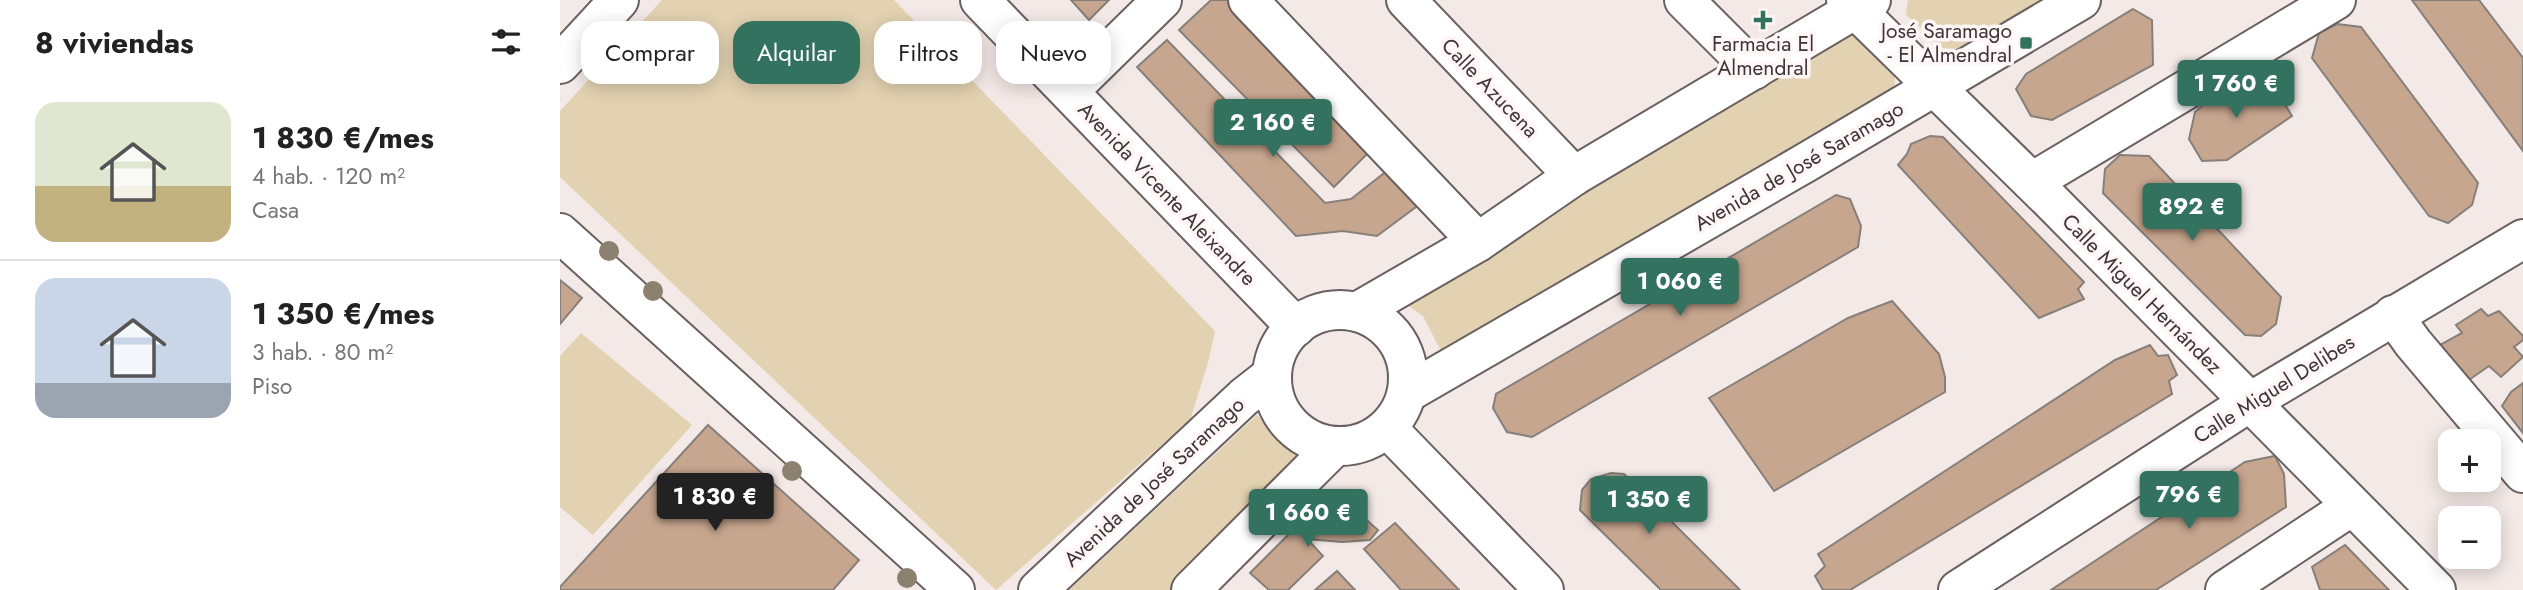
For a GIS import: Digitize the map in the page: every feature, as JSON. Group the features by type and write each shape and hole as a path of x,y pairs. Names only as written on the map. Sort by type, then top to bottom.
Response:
{"street":[{"path":"560,64 619,0"},
{"name":"Avenida Vicente Aleixandre","path":"981,0 1296,327"},
{"path":"1069,92 1162,0"},
{"path":"1248,0 1478,242"},
{"name":"Calle Azucena","path":"1406,0 1574,176"},
{"path":"1684,0 1754,70"},
{"name":"Avenida de José Saramago","path":"1407,393 2081,0"},
{"path":"2032,182 2336,0"},
{"path":"1357,312 1478,242 1574,176 1754,70 1858,3"},
{"name":"Calle Miguel Hernández","path":"1858,3 1934,86 2436,590"},
{"path":"560,233 955,590"},
{"name":"Calle Miguel Delibes","path":"1958,590 2250,402 2523,239"},
{"path":"1335,310 1357,312 1377,320 1393,334 1404,352 1409,372 1407,393 1400,412 1387,428 1372,439 1354,445 1335,446 1314,442 1296,431 1282,415 1274,396 1272,375 1275,357 1283,340 1314,315 1335,310"},
{"path":"2393,315 2413,343 2523,473"},
{"name":"Avenida de José Saramago","path":"1038,590 1244,397 1272,375"},
{"path":"1387,428 1544,590"},
{"path":"1191,590 1335,446"},
{"path":"2237,587 2352,506"}],"shaded area":[{"path":"662,0 894,0 914,21 874,21 874,84 975,84 1215,331 1190,420 996,590 560,177 560,111 585,84 719,84 719,21 643,21"},
{"path":"1908,0 2043,0 1963,49 1946,51 1906,15"},
{"path":"1856,31 1895,71 1894,94 1448,365 1423,316 1400,300"},
{"path":"581,333 692,425 593,535 560,507 560,356"},
{"path":"1257,415 1305,462 1172,590 1069,590"}],"building":[{"path":"1071,0 1109,0 1089,20"},
{"path":"1211,0 1229,0 1374,147 1334,187 1179,30"},
{"path":"2412,0 2479,0 2523,58 2523,151"},
{"path":"2133,9 2152,20 2153,65 2052,120 2031,116 2016,89 2026,74"},
{"path":"2337,24 2361,27 2478,183 2472,205 2448,223 2429,216 2312,58 2319,33"},
{"path":"1167,40 1325,203 1351,199 1393,166 1424,201 1377,236 1343,231 1296,236 1137,67"},
{"path":"2255,78 2281,98 2292,116 2227,160 2202,161 2189,139 2195,112 2222,89"},
{"path":"1930,136 1943,137 2084,282 2078,289 2084,299 2039,318 1898,165 1911,144"},
{"path":"2120,155 2149,156 2281,297 2276,324 2261,336 2245,335 2103,193 2105,169"},
{"path":"1836,195 1850,199 1861,226 1858,247 1532,437 1507,432 1493,408 1496,394"},
{"path":"560,280 582,298 560,324"},
{"path":"1892,301 1939,354 1945,377 1945,392 1774,491 1709,398 1848,318"},
{"path":"2481,309 2488,316 2499,311 2523,336 2523,340 2514,347 2523,357 2501,377 2489,366 2466,382 2438,346 2462,333 2456,325"},
{"path":"2150,345 2158,356 2168,355 2177,375 2169,381 2172,394 1850,590 1823,590 1815,576 1825,566 1818,554 2115,360"},
{"path":"2523,383 2523,433 2502,406 2511,392"},
{"path":"708,425 859,560 833,590 560,590 560,587"},
{"path":"2275,456 2284,474 2286,507 2156,590 2051,590 2245,462"},
{"path":"1611,473 1624,474 1740,590 1661,590 1580,510 1582,490 1591,479"},
{"path":"1361,515 1378,530 1370,540 1342,542 1307,539 1323,556 1288,590 1269,590 1250,573 1307,516 1335,519"},
{"path":"1395,523 1459,590 1401,590 1364,549"},
{"path":"2345,545 2389,590 2320,590 2312,567"},
{"path":"1337,571 1355,590 1315,590"}],"place":[{"name":"Farmacia El Almendral","path":"1763,20"},
{"name":"José Saramago - El Almendral","path":"2026,43"}]}
